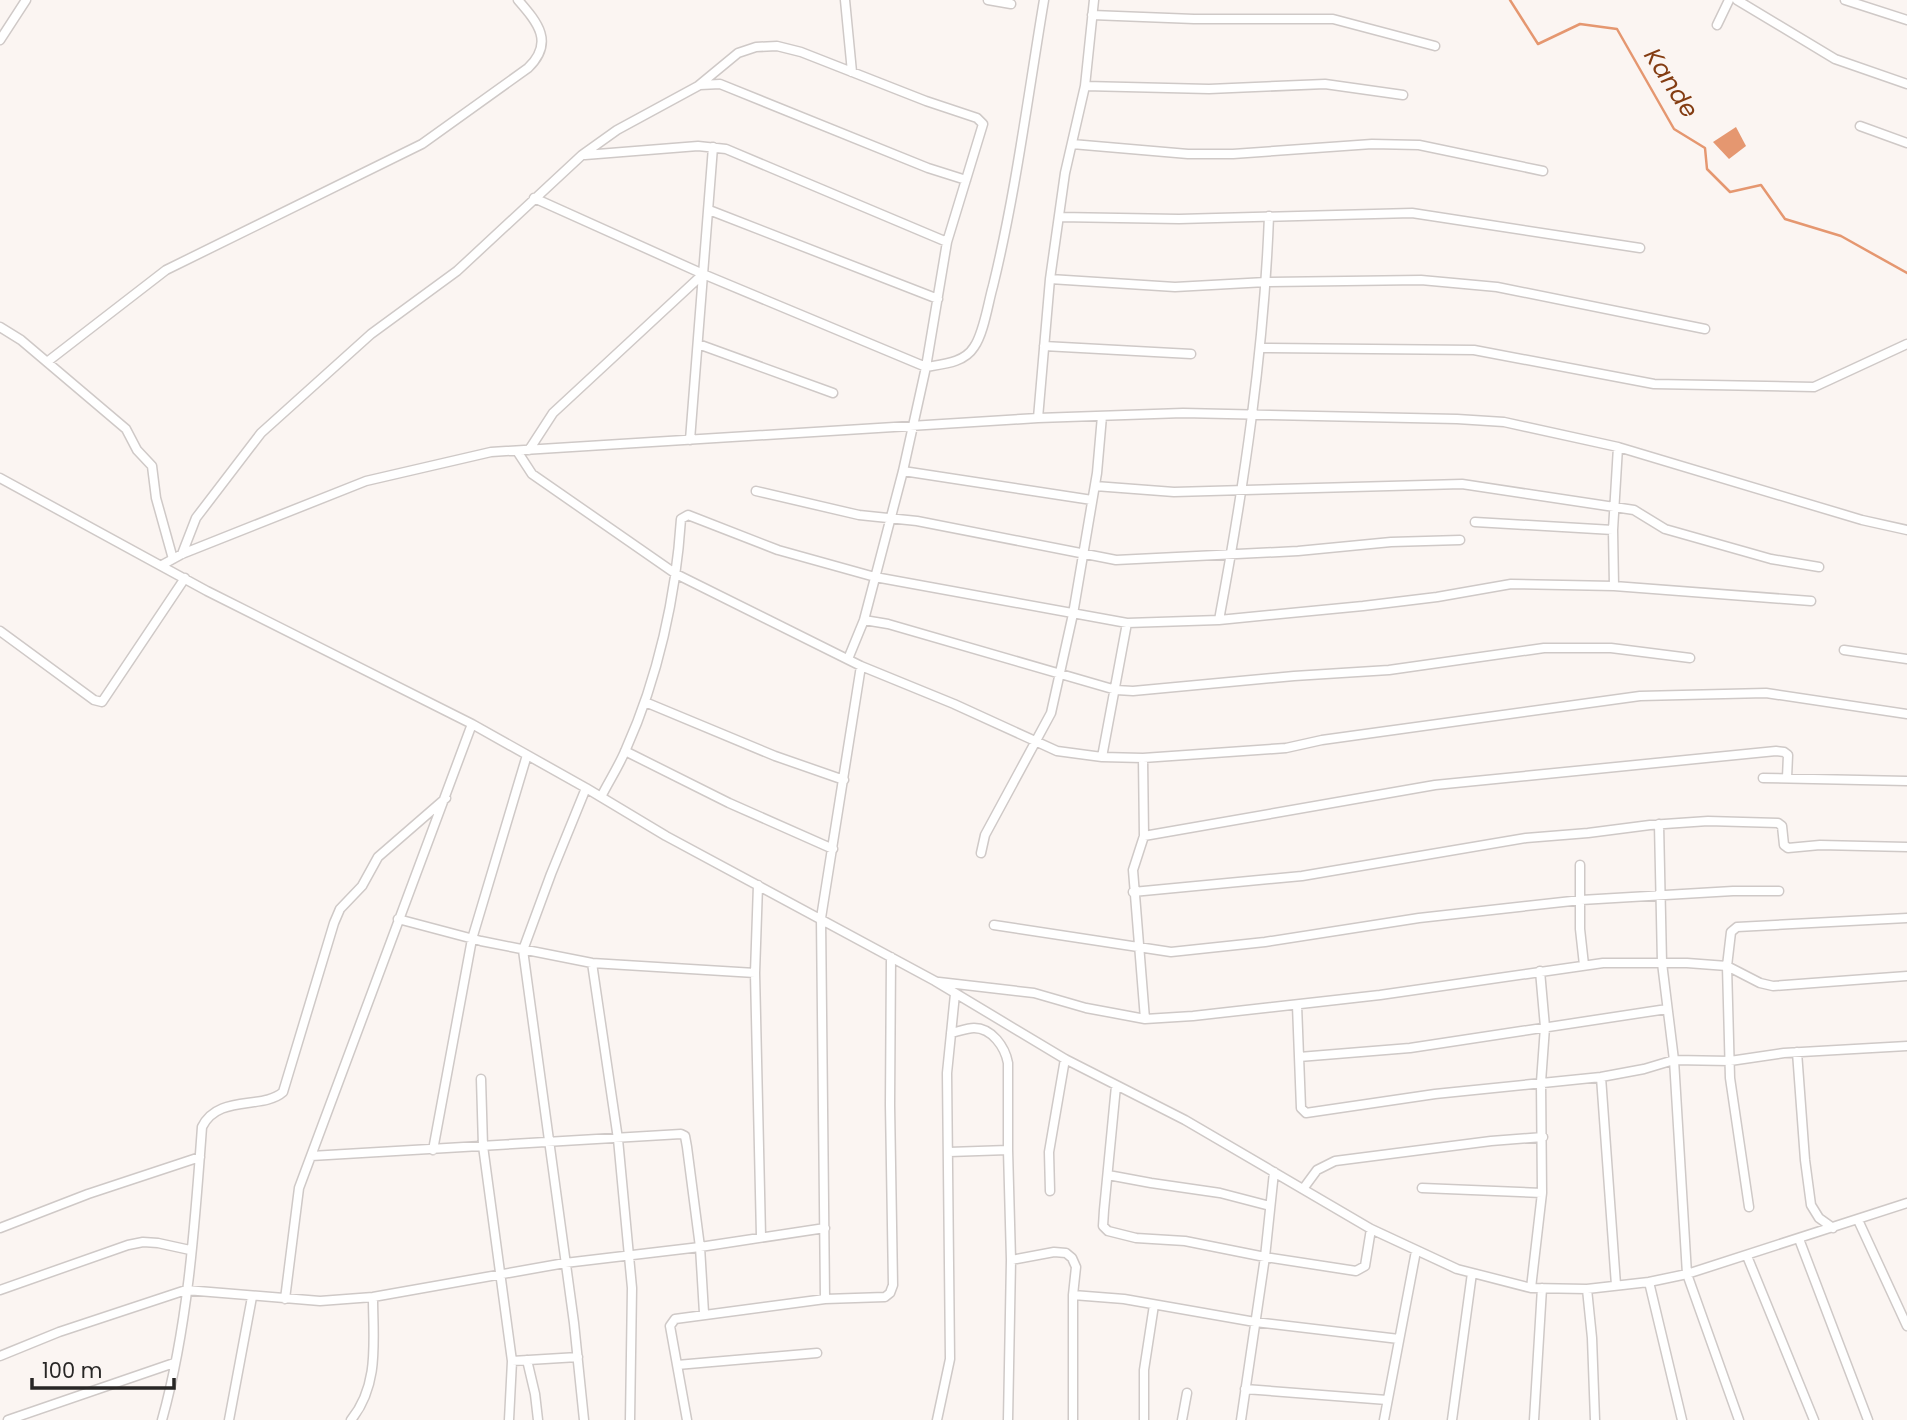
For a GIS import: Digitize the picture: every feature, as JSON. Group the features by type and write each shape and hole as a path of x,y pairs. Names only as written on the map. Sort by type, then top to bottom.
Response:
{"street":[{"path":"0,40 26,0"},
{"path":"47,362 166,270 422,144 528,68 540,54 541,36 535,20 518,0"},
{"path":"845,0 852,72"},
{"path":"988,0 1011,4"},
{"path":"534,198 704,274 926,367 960,360 976,345 1002,250 1044,0"},
{"path":"1038,418 1059,217 1065,173 1085,86 1094,0"},
{"path":"1717,25 1729,0"},
{"path":"1737,0 1835,59 1907,84"},
{"path":"1845,0 1907,20"},
{"path":"1092,15 1194,19 1333,19 1435,46"},
{"path":"182,554 195,518 261,433 372,334 457,271 582,155 617,130 698,86 738,53 756,47 777,46 801,52 981,120 983,124 947,243 926,367 903,471 864,620 848,659"},
{"path":"698,86 720,84 928,168 966,180"},
{"path":"1085,86 1209,89 1325,84 1403,95"},
{"path":"1860,126 1907,144"},
{"path":"1072,144 1188,154 1372,144 1419,145 1543,171"},
{"path":"582,155 698,146 726,149 947,243"},
{"path":"690,440 713,148"},
{"path":"709,210 938,299"},
{"path":"1059,217 1179,219 1412,213 1640,248"},
{"path":"1219,620 1232,554 1261,348 1269,216"},
{"path":"529,450 553,413 704,274"},
{"path":"1051,279 1175,287 1266,282 1421,280 1497,287 1705,329"},
{"path":"0,327 21,340 123,426 137,450 152,466 156,498 173,559"},
{"path":"698,344 832,393"},
{"path":"1261,348 1474,350 1654,384 1814,387 1907,344"},
{"path":"1044,346 1191,354"},
{"path":"162,565 182,554 366,481 491,452 1038,418 1183,413 1504,422 1618,447 1862,520 1907,530"},
{"path":"981,853 985,835 1051,713 1073,614 1095,486 1102,416"},
{"path":"1614,586 1612,530 1618,447"},
{"path":"517,451 532,474 676,574 861,666 1058,751 1102,757 1143,758 1286,748 1516,712 1640,696 1766,693 1907,714"},
{"path":"903,471 1092,500"},
{"path":"0,478 185,578 472,724 666,836 935,981 1065,1059 1185,1121 1371,1229 1416,1251 1472,1273 1531,1288 1587,1289 1648,1282 1687,1274 1747,1256 1907,1203"},
{"path":"1095,486 1174,492 1462,484 1614,506 1639,512 1665,529 1771,559 1819,567"},
{"path":"755,491 859,515 891,517 1116,560 1460,540"},
{"path":"601,797 625,751 645,702 676,574 681,519 688,515 778,550 875,577 1127,623 1219,620 1363,606 1511,584 1614,586 1811,601"},
{"path":"1475,522 1612,530"},
{"path":"0,631 94,700 102,702 185,578"},
{"path":"864,620 888,624 1116,690 1133,691 1389,670 1544,648 1611,648 1690,659"},
{"path":"1102,757 1127,623"},
{"path":"1844,650 1907,659"},
{"path":"825,1299 821,918 861,666"},
{"path":"645,702 775,756 844,780"},
{"path":"285,1299 299,1188 472,724"},
{"path":"625,751 729,803 833,849"},
{"path":"1144,836 1435,785 1750,753 1787,753 1787,778"},
{"path":"433,1150 472,939 527,755"},
{"path":"1143,758 1144,836 1133,870 1133,891 1145,1019"},
{"path":"1763,778 1907,781"},
{"path":"584,1420 578,1357 523,950 586,788"},
{"path":"162,1420 186,1290 202,1127 207,1118 233,1105 283,1092 340,909 362,887 378,857 446,798"},
{"path":"1133,891 1302,876 1525,838 1708,821 1774,822 1782,826 1784,845 1788,848 1820,845 1907,847"},
{"path":"1659,824 1662,963 1674,1060 1687,1274 1739,1420"},
{"path":"1580,864 1580,929 1584,965"},
{"path":"758,885 755,973 761,1236"},
{"path":"994,925 1171,952 1265,942 1419,918 1581,900 1779,891"},
{"path":"1749,1207 1730,1078 1727,966 1729,936 1737,927 1907,918"},
{"path":"398,919 472,939 592,963 755,973"},
{"path":"687,1420 671,1322 675,1319 704,1313 825,1299 885,1297 893,1285 891,957"},
{"path":"592,963 618,1139 632,1287 630,1420"},
{"path":"935,981 1034,993 1086,1008 1145,1019 1297,1004 1603,963 1727,966 1760,983 1773,986 1907,976"},
{"path":"1531,1288 1542,1193 1545,1027 1540,971"},
{"path":"937,1420 950,1359 947,1073 955,994"},
{"path":"1297,1004 1301,1108 1306,1113 1415,1096 1601,1077 1674,1060 1730,1061 1797,1052 1907,1046"},
{"path":"1300,1057 1410,1048 1667,1009"},
{"path":"951,1033 975,1028 987,1032 1005,1050 1008,1063 1011,1261 1008,1420"},
{"path":"1797,1052 1811,1205 1819,1218 1833,1228"},
{"path":"1050,1191 1049,1152 1065,1059"},
{"path":"1601,1077 1616,1285"},
{"path":"481,1079 483,1146 507,1308 512,1362 509,1420"},
{"path":"1116,1086 1103,1226 1108,1231 1136,1238 1185,1241 1265,1257 1361,1270 1365,1266 1371,1229"},
{"path":"311,1156 618,1139 664,1133 685,1136 700,1247 704,1313"},
{"path":"1303,1189 1317,1170 1335,1161 1543,1137"},
{"path":"949,1152 1008,1150"},
{"path":"0,1228 88,1194 200,1157"},
{"path":"1241,1420 1265,1257 1274,1172"},
{"path":"1108,1175 1220,1192 1270,1206"},
{"path":"1422,1188 1542,1193"},
{"path":"1858,1220 1907,1326"},
{"path":"0,1356 59,1332 186,1290 320,1301 373,1297 565,1263 700,1247 825,1228"},
{"path":"1799,1239 1868,1420"},
{"path":"0,1290 143,1242 190,1250"},
{"path":"1384,1420 1416,1251"},
{"path":"1011,1261 1054,1252 1066,1253 1076,1267 1073,1295 1073,1420"},
{"path":"1747,1256 1814,1420"},
{"path":"1452,1420 1472,1273"},
{"path":"1648,1282 1682,1420"},
{"path":"1534,1420 1542,1288"},
{"path":"1587,1289 1595,1420"},
{"path":"1073,1295 1255,1322 1399,1339"},
{"path":"229,1420 253,1297"},
{"path":"351,1420 367,1396 370,1383 373,1297"},
{"path":"1144,1420 1144,1370 1153,1305"},
{"path":"677,1365 817,1353"},
{"path":"512,1362 578,1357"},
{"path":"527,1360 538,1420"},
{"path":"8,1420 174,1363"},
{"path":"1245,1389 1387,1400"},
{"path":"1182,1420 1187,1393"}],"shaded area":[{"path":"1736,127 1746,146 1729,159 1713,142"}],"waterway":[{"name":"Kande","path":"1510,0 1538,44 1580,24 1617,29 1674,129 1705,148 1707,169 1730,192 1761,185 1785,219 1841,236 1907,273"}]}
